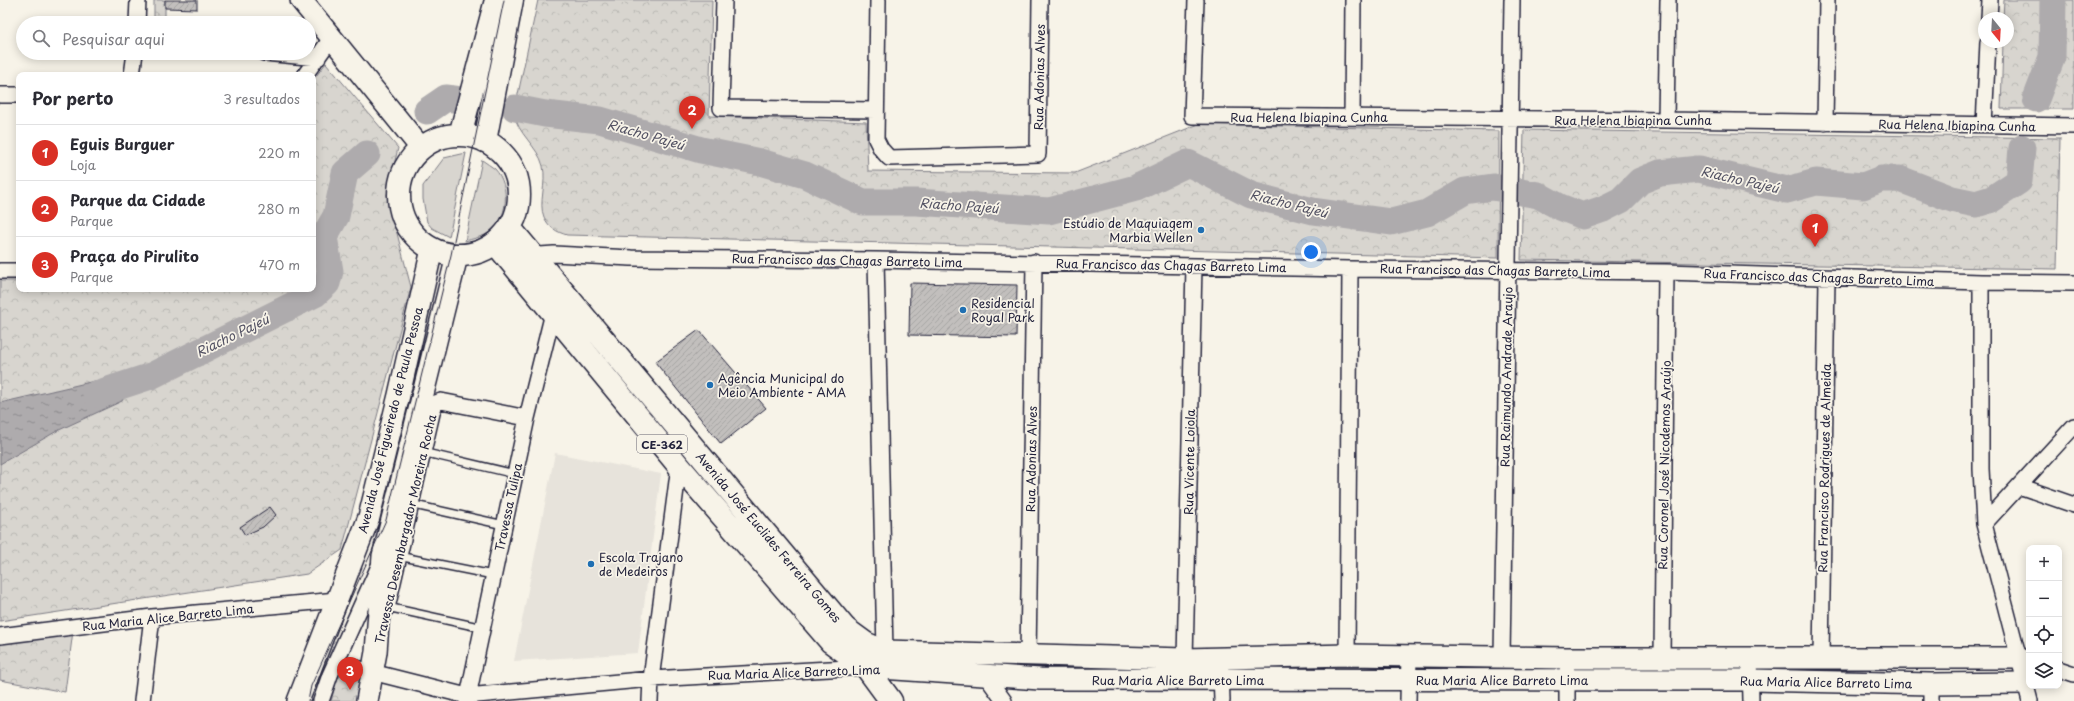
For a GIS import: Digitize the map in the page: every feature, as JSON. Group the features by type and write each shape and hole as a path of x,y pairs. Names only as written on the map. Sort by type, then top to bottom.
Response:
{"main road":[{"path":"460,135 496,0"},
{"path":"485,140 512,0"},
{"path":"460,135 485,140 499,150 510,163 518,178 520,195 518,212 510,228 502,251 457,256 448,255 432,249 416,237 404,221 399,202 400,182 408,164 422,148 440,139 460,135"},
{"name":"Avenida José Euclides Ferreira Gomes","path":"510,228 844,627 866,667 891,701"},
{"name":"Avenida José Euclides Ferreira Gomes","path":"502,251 679,466 831,642 866,667"}],"street":[{"path":"138,0 138,16"},
{"path":"301,0 314,16"},
{"path":"724,0 721,108 876,110 878,0"},
{"name":"Rua Adonias Alves","path":"876,110 876,139 881,149 889,158 1038,154 1040,0"},
{"name":"Rua Helena Ibiapina Cunha","path":"1196,0 1192,116 1511,120 1666,120 2074,126"},
{"path":"1352,118 1353,0"},
{"name":"Rua Raimundo Andrade Araujo","path":"1502,657 1512,0"},
{"path":"1666,120 1668,0"},
{"path":"1825,123 1827,0"},
{"path":"1989,12 1990,0"},
{"path":"316,18 422,148"},
{"path":"306,72 332,37"},
{"path":"1984,125 1988,48"},
{"path":"132,72 134,60"},
{"path":"0,95 16,96"},
{"name":"Avenida José Figueiredo de Paula Pessoa","path":"298,701 369,518 432,249"},
{"name":"Rua Francisco das Chagas Barreto Lima","path":"502,251 534,255 1034,262 1350,269 1666,272 1981,282 2074,282"},
{"path":"367,701 391,556 457,256"},
{"path":"866,667 879,654 885,651 876,260"},
{"name":"Rua Adonias Alves","path":"1028,656 1034,262"},
{"name":"Rua Vicente Loiola","path":"1186,659 1194,266"},
{"path":"1347,656 1350,269"},
{"path":"0,271 16,271"},
{"name":"Rua Coronel José Nicodemos Araújo","path":"1662,658 1666,272"},
{"name":"Rua Francisco Rodrigues de Almeida","path":"1821,657 1827,278"},
{"path":"1981,282 1981,469 1984,524 2024,659 2026,674"},
{"name":"Travessa Tulipa","path":"467,699 484,628 493,576 527,418 554,313"},
{"name":"Travessa Desembargador Moreira Rocha","path":"376,652 387,607 391,556 410,504 433,409 436,403 441,401 527,418"},
{"path":"1984,524 2074,426"},
{"path":"650,701 651,679 679,466"},
{"path":"2019,486 2074,505"},
{"path":"321,701 336,663 391,556"},
{"name":"Rua Maria Alice Barreto Lima","path":"0,636 152,617 337,600"},
{"path":"142,701 152,617"},
{"name":"Rua Maria Alice Barreto Lima","path":"844,627 866,643 885,651 1028,656 1186,659 1347,656 2024,659"},
{"path":"1408,701 1409,656"},
{"path":"1750,657 1751,701"},
{"path":"1567,658 1567,691"},
{"path":"1221,659 1221,691"},
{"name":"Rua Maria Alice Barreto Lima","path":"336,663 467,699 651,679 866,667 1221,691 1408,680 1567,691 1751,680 1931,693 2028,689"},
{"path":"2062,670 2074,674"},
{"path":"986,676 1004,701"}],"lane":[{"path":"422,452 515,474"},
{"path":"410,504 504,525"},
{"path":"391,556 493,576"},
{"path":"387,607 484,628"}],"shaded area":[{"name":"Escola Trajano de Medeiros","path":"555,453 661,474 638,653 514,661"}],"green space":[{"path":"154,0 165,0 165,16 154,16"},
{"path":"538,0 712,0 709,116 866,122 868,171 1075,173 1199,124 1499,131 1498,258 567,235 554,229 548,224 544,217 542,212 544,180 543,166 537,152 519,127 514,113"},
{"path":"2004,0 2074,0 2074,109 2001,109 2003,48 2014,48 2014,12 2003,12"},
{"path":"326,63 398,148 387,195 411,287 342,550 307,574 0,621 0,281 16,281 16,292 316,292 316,76"},
{"path":"1524,130 2060,138 2057,269 1521,260"},
{"path":"466,153 449,237 432,228 427,222 423,199 423,186 444,158"},
{"path":"482,160 495,169 500,176 505,193 503,212 500,220 489,233 465,241"},
{"path":"73,631 65,692 0,680 0,641"},
{"path":"344,673 353,673 369,679 364,701 331,701 337,679"}],"water":[{"path":"116,376 130,383 122,401 57,431 0,464 0,403"}],"building":[{"path":"165,0 197,0 197,9 165,8"},
{"name":"Residencial Royal Park","path":"910,283 1017,285 1016,337 909,335"},
{"name":"Agência Municipal do Meio Ambiente - AMA","path":"699,330 766,408 721,444 655,362"},
{"path":"270,507 276,515 263,527 245,535 240,527"}],"waterway":[{"name":"Riacho Pajeú","path":"2036,99 2052,57 2053,0"},
{"name":"Riacho Pajeú","path":"427,111 446,98 461,100"},
{"name":"Riacho Pajeú","path":"515,108 545,114 600,120 701,150 760,162 805,175 863,202 916,202 1049,211 1136,188 1188,163 1251,195 1313,211 1391,222 1427,213 1465,191 1493,187 1538,195 1560,207 1583,216 1603,209 1621,200 1640,181 1660,173 1699,169 1787,190 1816,182 1863,186 1881,179 1900,179 1952,199 1976,204 1992,199 2019,181 2022,148"},
{"name":"Riacho Pajeú","path":"96,394 151,376 315,294 327,283 330,271 324,237 336,216 345,173 367,154"}],"tram line":[{"path":"308,701 311,686 386,520 451,255 504,0"}],"place":[{"name":"Parque da Cidade","path":"692,129"},
{"name":"Estúdio de Maquiagem Marbia Wellen","path":"1201,230"},
{"name":"Eguis Burguer","path":"1815,247"},
{"name":"Residencial Royal Park","path":"963,310"},
{"name":"Agência Municipal do Meio Ambiente - AMA","path":"710,385"},
{"name":"Escola Trajano de Medeiros","path":"591,564"},
{"name":"Praça do Pirulito","path":"350,690"}]}
